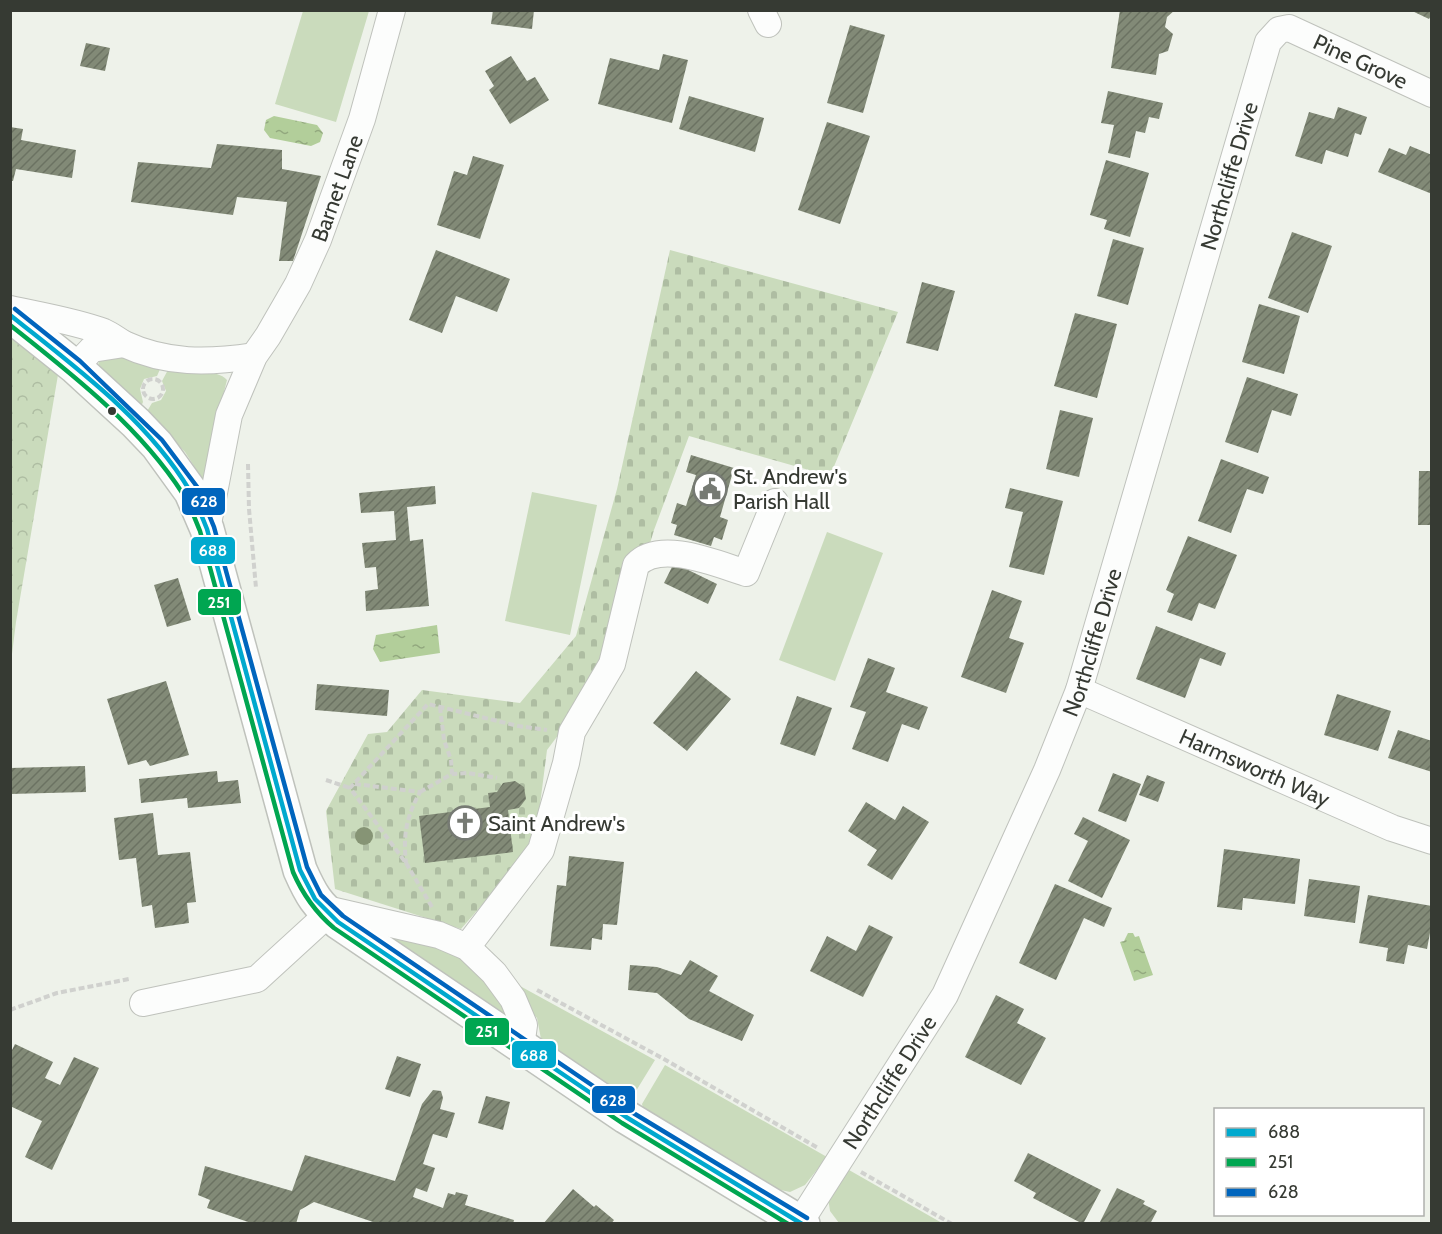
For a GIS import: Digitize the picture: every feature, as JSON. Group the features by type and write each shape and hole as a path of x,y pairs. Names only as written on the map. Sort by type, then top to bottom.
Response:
{"main road":[{"path":"10,315 75,367 136,423 157,445 191,492 207,529 300,870 309,891 324,911 627,1117 802,1223"}],"street":[{"name":"Barnet Lane","path":"207,529 229,415 254,356 298,284 318,240 362,118 392,10"},
{"name":"Pine Grove","path":"1288,28 1431,94"},
{"name":"Northcliffe Drive","path":"802,1223 839,1159 945,995 1047,770 1078,690 1268,42 1279,30 1288,28"},
{"path":"10,309 106,333 124,344 182,361 207,362 254,356"},
{"path":"75,367 92,349 124,344"},
{"path":"467,947 541,850 566,762 572,732 612,664 636,565 650,555 673,553 746,573 775,502"},
{"name":"Harmsworth Way","path":"1078,690 1392,828 1431,841"},
{"path":"143,1003 256,979 324,911 439,935 467,947 494,973 513,999 524,1025 521,1047"}],"path":[{"path":"154,379 160,382 164,390 160,397 152,400 145,397 142,388 146,381 154,379"},
{"path":"248,452 249,509 257,599"},
{"path":"350,788 428,704 518,726 572,732"},
{"path":"440,707 444,740 451,760 452,774"},
{"path":"406,864 404,832 411,808 420,792 452,774 468,773 497,778"},
{"path":"326,780 350,788 406,864 443,927 439,935"},
{"path":"354,784 420,792"},
{"path":"494,973 510,975 662,1058 952,1224"},
{"path":"10,1010 57,993 139,977"}],"green space":[{"path":"303,11 369,11 336,122 275,104"},
{"path":"670,250 898,312 830,476 689,436 654,530 599,714 562,730 547,750 535,844 461,929 335,889 326,811 368,734 387,732 422,690 520,703 576,636 617,489"},
{"path":"11,317 60,363 11,662"},
{"path":"113,352 161,367 157,376 144,379 140,389 143,402 140,409 98,370 99,357"},
{"path":"169,368 208,372 227,380 210,447 207,479 203,480 185,452 146,413 152,403 161,400 166,391 162,381"},
{"path":"532,492 597,505 570,635 505,621"},
{"path":"827,532 883,553 835,681 779,660"},
{"path":"388,933 472,958 517,1025 389,938"},
{"path":"512,985 520,986 655,1060 636,1091 631,1096 621,1095 546,1046 541,1039 537,1018 525,1006"},
{"path":"665,1065 827,1157 805,1185 790,1192 776,1189 644,1111 642,1104"},
{"path":"849,1170 942,1223 839,1223 830,1211 828,1198"}],"water":[{"path":"274,116 317,125 323,133 320,142 311,146 270,138 264,130 266,120"},
{"path":"437,625 440,653 380,662 373,649 376,635"},
{"path":"1128,933 1133,933 1135,937 1139,936 1153,975 1134,981 1120,942 1124,941"}],"building":[{"path":"493,10 534,10 532,29 491,24"},
{"path":"1120,10 1175,10 1167,17 1165,27 1173,34 1168,51 1159,54 1156,75 1111,68"},
{"path":"1410,10 1432,10 1432,14 1429,19"},
{"path":"850,25 885,35 863,113 827,103"},
{"path":"86,43 110,48 105,71 80,66"},
{"path":"663,54 688,60 672,123 598,104 610,58 659,70"},
{"path":"511,56 527,81 535,77 549,100 510,124 489,90 494,86 485,71"},
{"path":"1108,91 1163,103 1159,119 1149,117 1145,133 1136,131 1130,158 1108,153 1114,125 1101,123"},
{"path":"689,96 764,118 755,152 679,129"},
{"path":"1338,107 1367,117 1361,135 1355,133 1348,157 1326,150 1322,164 1295,156 1309,112 1334,119"},
{"path":"827,122 870,136 840,224 798,210"},
{"path":"10,127 23,129 21,140 76,150 72,178 16,169 13,181 10,181"},
{"path":"217,144 282,150 282,169 321,176 293,261 279,261 287,202 237,197 233,215 131,202 138,162 211,168"},
{"path":"1410,146 1432,155 1432,194 1378,172 1389,148 1406,155"},
{"path":"473,156 504,165 480,239 437,225 454,171 467,175"},
{"path":"1106,160 1149,173 1130,237 1104,229 1107,220 1090,215"},
{"path":"1292,232 1332,246 1308,313 1268,298"},
{"path":"1113,239 1144,248 1128,305 1097,296"},
{"path":"436,250 510,279 497,312 456,296 442,333 409,320"},
{"path":"922,282 955,291 938,351 906,343"},
{"path":"1259,304 1300,316 1284,374 1242,362"},
{"path":"1075,313 1117,324 1097,398 1054,386"},
{"path":"1247,377 1298,394 1291,416 1272,410 1258,453 1225,442"},
{"path":"1060,410 1093,418 1079,477 1046,469"},
{"name":"St. Andrew's Parish Hall","path":"691,455 734,468 720,517 728,520 722,540 714,537 711,546 674,535 677,525 671,523 677,503 686,506 696,475 686,472"},
{"path":"1221,459 1269,477 1263,494 1247,489 1231,533 1198,521"},
{"path":"1419,471 1432,471 1432,525 1418,525"},
{"path":"435,486 436,504 407,507 410,541 423,539 429,606 366,611 365,591 378,589 376,567 365,568 362,543 396,540 394,511 361,513 359,493"},
{"path":"1010,488 1063,501 1044,575 1009,567 1023,512 1005,508"},
{"path":"1188,536 1237,555 1215,609 1199,603 1192,621 1167,612 1174,594 1166,590"},
{"path":"674,563 717,584 708,604 664,583"},
{"path":"178,578 191,620 167,627 154,585"},
{"path":"992,590 1022,601 1009,638 1024,643 1006,693 961,677"},
{"path":"1156,626 1226,653 1221,666 1200,658 1185,698 1136,679"},
{"path":"868,658 895,668 886,692 928,707 919,730 902,724 888,762 852,749 866,712 850,707"},
{"path":"696,671 731,699 687,751 653,723"},
{"path":"166,681 189,755 150,766 146,760 128,765 107,699"},
{"path":"317,684 389,690 387,716 315,710"},
{"path":"1337,694 1391,711 1378,751 1324,735"},
{"path":"797,696 832,708 815,756 780,744"},
{"path":"1398,730 1432,741 1432,772 1388,758"},
{"path":"85,766 86,792 10,794 10,768"},
{"path":"217,771 218,782 238,780 241,803 188,808 187,798 141,803 139,779"},
{"path":"1113,773 1141,784 1126,822 1098,811"},
{"path":"1147,775 1165,782 1158,802 1139,795"},
{"name":"Saint Andrew's","path":"515,781 524,787 526,799 519,808 508,810 513,852 425,863 419,816 490,807 488,793 497,792 503,783"},
{"path":"866,802 895,820 903,806 929,822 892,880 867,865 877,850 848,831"},
{"path":"153,813 158,855 190,852 196,902 187,903 189,923 155,928 152,905 142,907 136,858 119,860 114,818"},
{"path":"1083,817 1130,840 1102,898 1068,881 1088,841 1074,834"},
{"path":"1224,849 1300,859 1295,904 1243,898 1242,910 1217,907"},
{"path":"569,856 624,862 617,925 603,924 602,940 592,938 591,950 550,946 557,885 566,886"},
{"path":"1309,879 1360,886 1355,923 1304,916"},
{"path":"1055,884 1112,908 1104,927 1084,918 1056,980 1019,963"},
{"path":"1368,895 1432,906 1432,922 1427,949 1408,945 1404,964 1386,961 1388,948 1359,943"},
{"path":"869,925 893,937 863,997 810,971 827,936 856,951"},
{"path":"690,960 718,976 709,991 754,1015 742,1041 689,1019 657,993 628,990 630,965 657,967 681,975"},
{"path":"996,995 1024,1009 1017,1023 1046,1038 1021,1085 965,1057"},
{"path":"15,1044 53,1062 45,1078 60,1085 74,1057 99,1068 52,1170 25,1157 42,1121 10,1106 10,1054"},
{"path":"397,1056 421,1064 410,1097 385,1089"},
{"path":"433,1090 441,1091 443,1098 440,1109 455,1113 447,1138 433,1134 423,1164 435,1168 427,1192 416,1188 413,1197 443,1208 448,1193 468,1195 465,1205 514,1220 513,1224 413,1224 408,1222 407,1224 379,1224 314,1202 300,1210 296,1224 254,1224 207,1208 210,1200 198,1195 205,1166 292,1191 305,1155 395,1181 422,1104"},
{"path":"486,1096 510,1102 503,1130 478,1123"},
{"path":"1028,1153 1101,1190 1083,1224 1033,1198 1036,1193 1014,1181"},
{"path":"1117,1188 1145,1201 1143,1204 1157,1211 1150,1224 1099,1224"},
{"path":"573,1189 614,1220 611,1224 543,1224"}],"transit line":[{"name":"628","path":"15,309 80,361 162,440 198,488 214,527 307,867 321,895 343,916 630,1111 807,1218"},
{"name":"688","path":"10,315 84,375 131,417 173,465 193,496 207,529 300,870 315,899 338,922 626,1117 802,1224"},
{"name":"251","path":"10,325 81,383 126,424 166,469 188,503 200,531 293,872 305,896 315,909 334,928 622,1123 788,1224"}],"place":[{"name":"St. Andrew's Parish Hall","path":"710,489"},
{"name":"Saint Andrew's","path":"465,823"}]}
